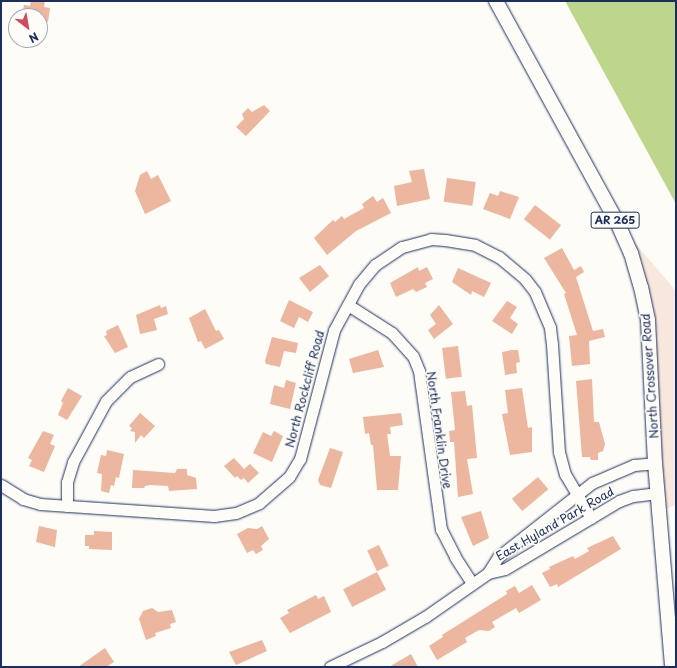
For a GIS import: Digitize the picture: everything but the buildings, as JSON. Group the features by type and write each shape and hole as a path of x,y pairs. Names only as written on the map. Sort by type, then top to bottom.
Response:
{"main road":[{"name":"North Crossover Road","path":"496,1 631,253 648,320 655,463 672,667"}],"street":[{"name":"North Rockcliff Road","path":"1,485 23,499 40,504 67,506 214,516 236,513 259,503 289,478 300,459 326,355 334,330 359,284 374,266 402,247 431,239 458,241 481,248 506,262 535,292 550,328 559,452 565,474 591,518"},
{"name":"North Franklin Drive","path":"348,305 392,332 413,356 419,371 441,529 455,557 472,583"},
{"path":"67,506 67,482 73,462 106,401 130,378 158,364"},
{"name":"East Hyland Park Road","path":"488,573 498,556 577,494 614,472 634,466 655,463"},
{"name":"East Hyland Park Road","path":"330,667 382,642 426,616 488,573 505,569 619,501 634,496 658,493"}],"shaded area":[{"path":"617,222 676,291 676,504 659,513 648,320"}],"green space":[{"path":"565,1 676,1 676,204"}]}
